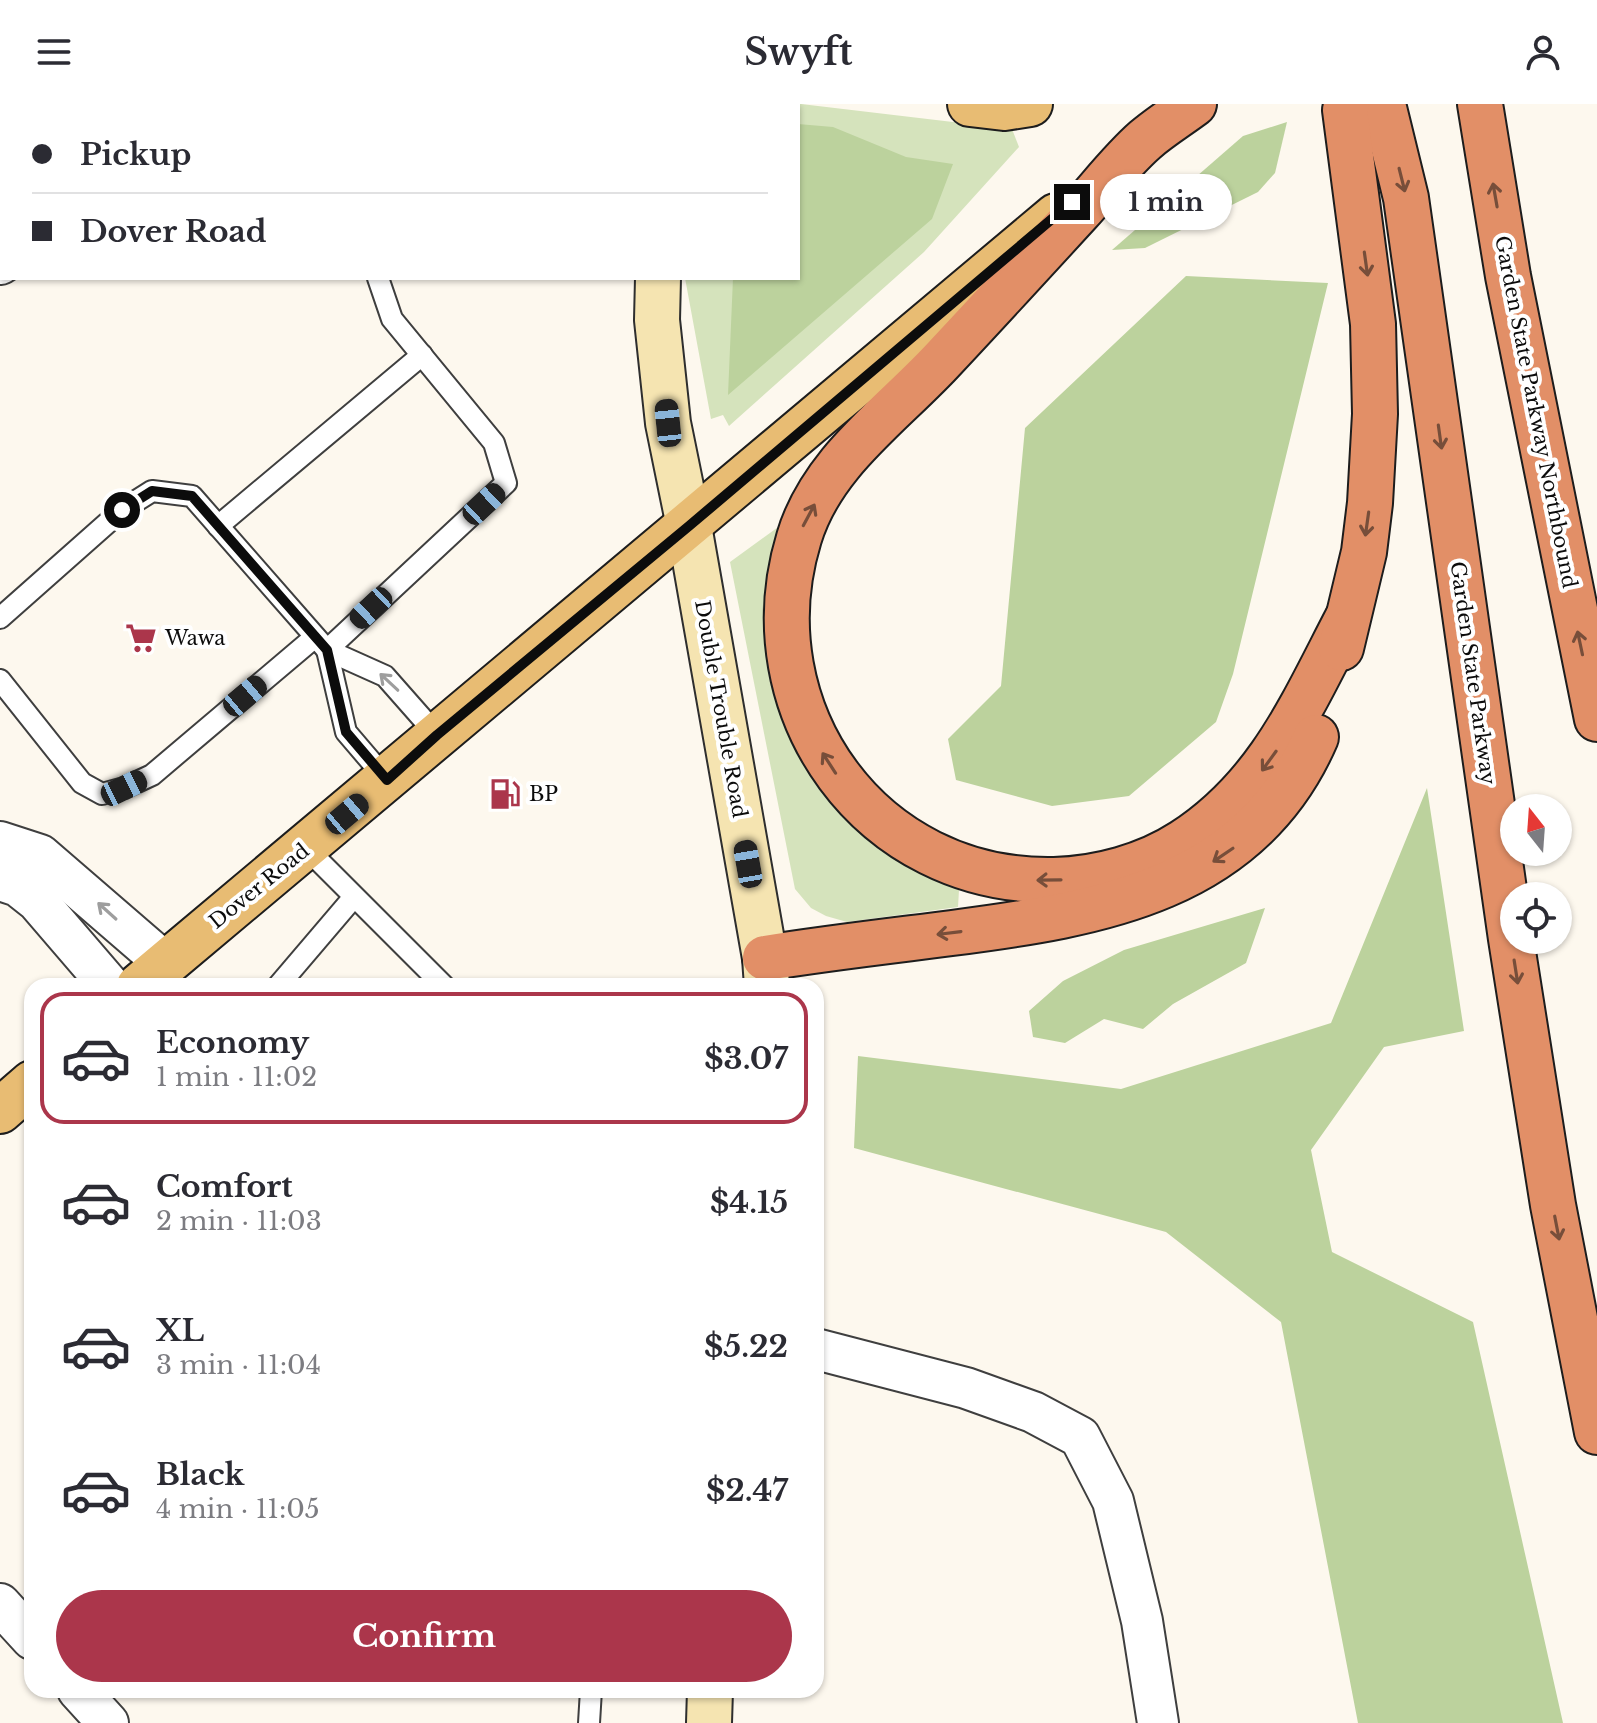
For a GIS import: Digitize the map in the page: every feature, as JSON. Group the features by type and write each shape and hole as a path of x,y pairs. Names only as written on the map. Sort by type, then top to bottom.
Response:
{"highway":[{"path":"1194,104 1144,141 938,366 849,453 806,518 799,537 791,576 787,627 798,698 815,739 834,772 878,819 930,853 972,870 1009,878 1061,880 1095,876 1138,863 1181,844 1234,802 1278,749 1347,619"},
{"path":"766,972 1053,919 1153,892 1207,865 1236,846 1275,806 1303,763 1328,707 1357,588 1370,503 1375,414 1373,324 1345,110 1347,104"},
{"name":"Garden State Parkway","path":"1383,104 1406,198 1511,939 1553,1205 1597,1432"},
{"name":"Garden State Parkway Northbound","path":"1480,104 1508,276 1597,719"}],"main road":[{"path":"970,104 1004,108 1030,104"},
{"name":"Dover Road","path":"152,974 689,526 1184,104"},
{"name":"Double Trouble Road","path":"658,280 657,320 668,423 689,526 766,972"},
{"path":"0,1111 24,1090"},
{"path":"709,1723 710,1698"}],"street":[{"path":"0,842 40,855 152,974"},
{"path":"0,880 18,886 37,901 103,978"},
{"path":"824,1351 966,1388 1033,1412 1080,1437 1113,1501 1142,1621 1158,1723"},
{"path":"0,1604 24,1630"},
{"path":"85,1698 108,1723"}],"lane":[{"path":"0,680 82,783 102,794 124,788 152,775 321,644 506,483 494,443 392,319 379,280"},
{"path":"218,526 422,355"},
{"path":"0,618 122,510 152,491 192,496 321,644 385,676 437,735"},
{"path":"321,644 346,732 387,780"},
{"path":"306,848 436,978"},
{"path":"285,978 353,898"},
{"path":"589,1723 591,1698"}],"green space":[{"path":"800,104 1012,129 1019,147 924,252 729,426 723,415 711,419 685,280 800,280"},
{"path":"1287,122 1275,173 1258,192 1145,248 1112,250 1243,136"},
{"path":"800,124 833,127 906,157 953,164 932,219 728,395 733,280 800,280"},
{"path":"1186,276 1328,283 1233,674 1216,722 1129,796 1052,806 956,780 948,739 1001,686 1025,428"},
{"path":"781,525 770,567 765,639 776,698 798,753 813,779 851,824 894,857 959,890 958,907 847,922 811,908 795,889 730,562"},
{"path":"1427,788 1464,1031 1384,1047 1311,1150 1332,1252 1473,1322 1563,1723 1358,1723 1281,1322 1166,1232 854,1148 858,1056 1121,1089 1331,1023"},
{"path":"1265,908 1246,963 1173,1004 1143,1029 1104,1019 1065,1043 1033,1037 1029,1011 1063,981 1124,950"}],"place":[{"name":"Wawa","path":"141,638"},
{"name":"BP","path":"505,794"}],"route":[{"path":"122,510 152,491 192,496 327,650 346,732 387,780 1072,202"}]}
